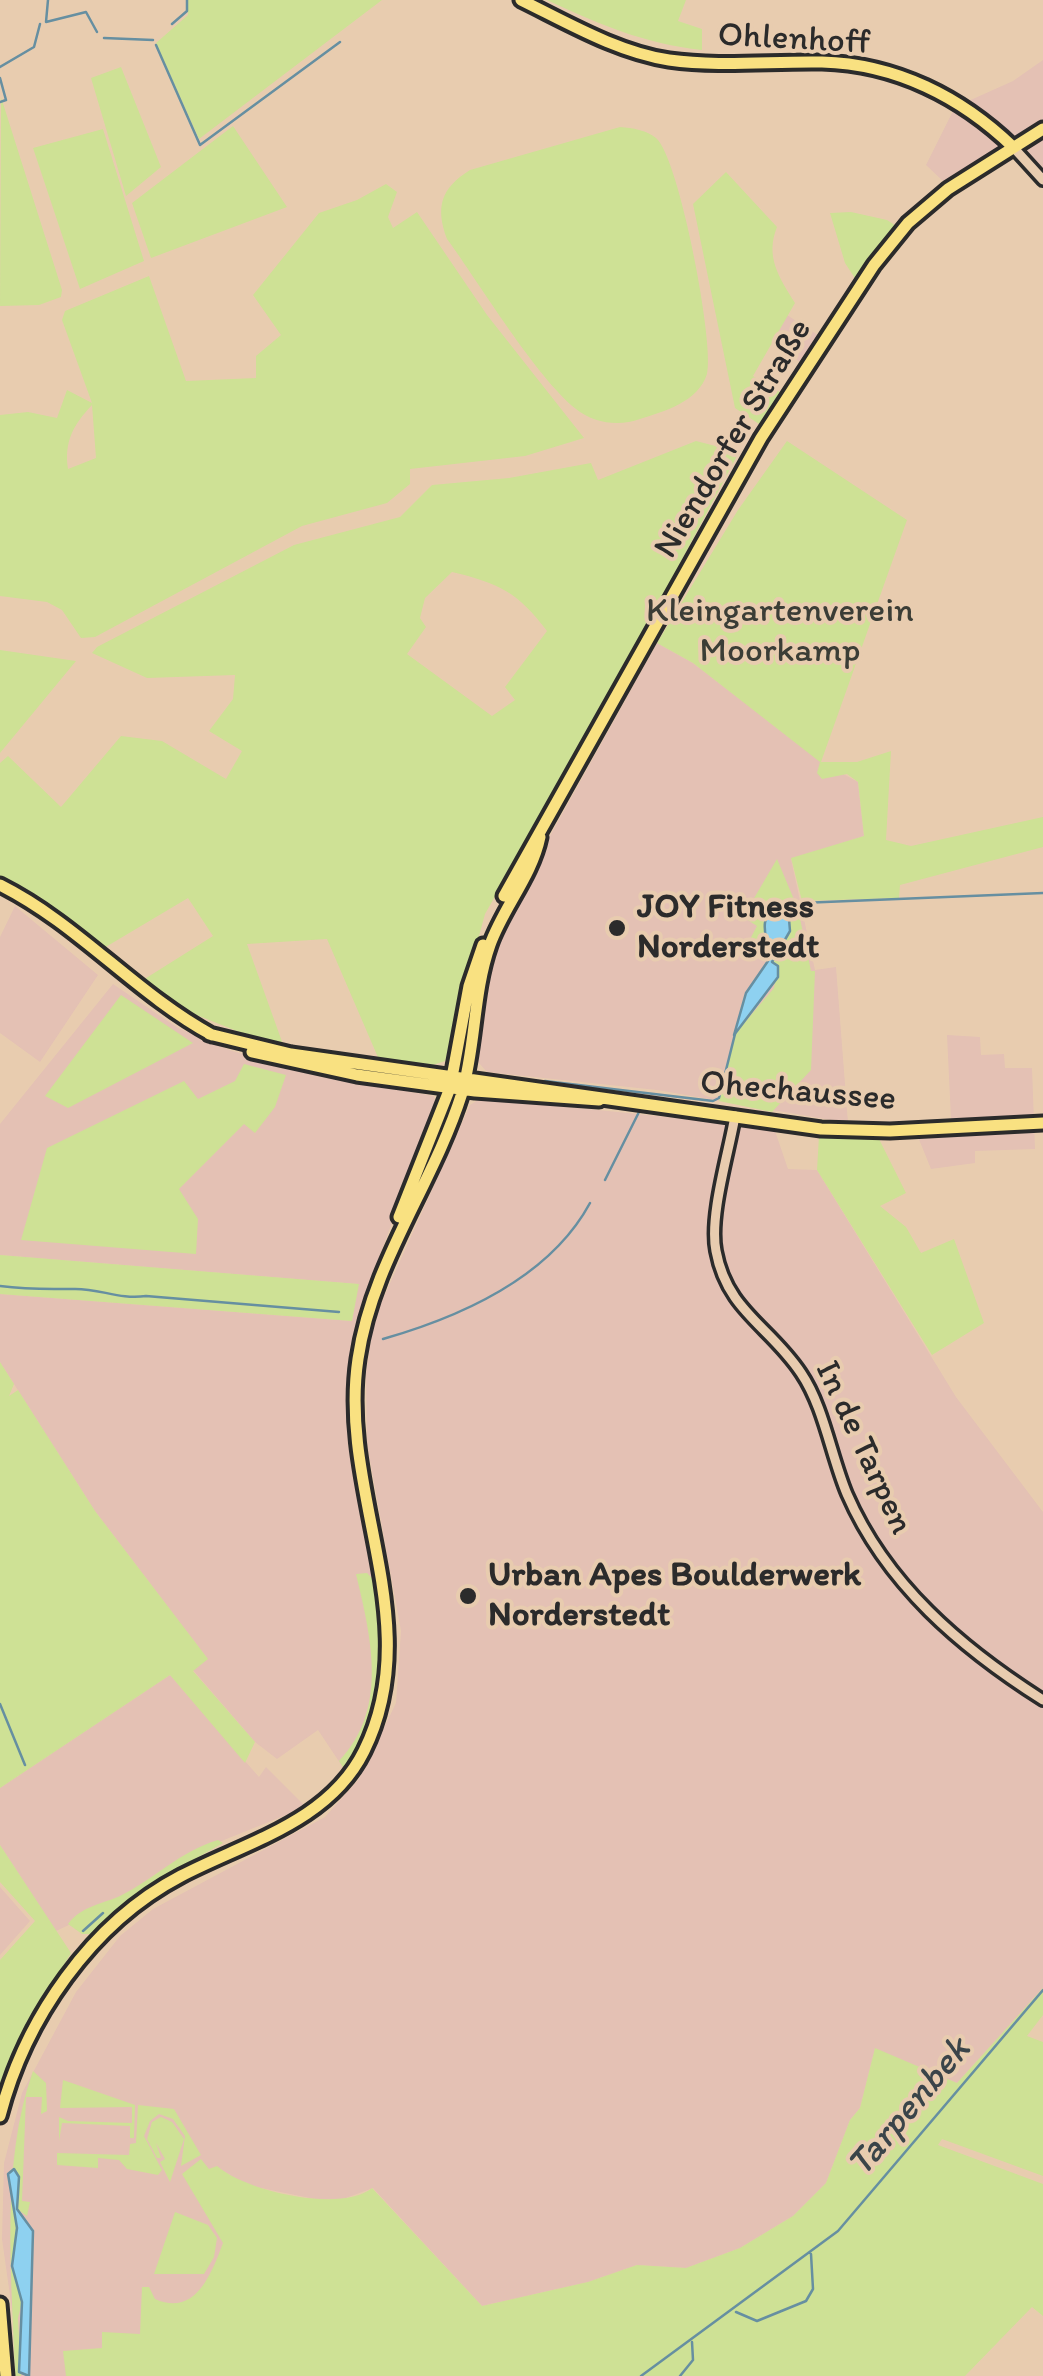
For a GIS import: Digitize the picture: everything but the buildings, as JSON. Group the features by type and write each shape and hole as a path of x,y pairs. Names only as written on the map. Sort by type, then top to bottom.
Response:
{"main road":[{"name":"Ohlenhoff","path":"521,0 604,40 670,60 826,62 880,70 939,92 980,118 1013,147"},
{"name":"Niendorfer Straße","path":"0,2116 21,2056 54,1995 118,1920 180,1877 306,1814 344,1782 362,1755 386,1687 390,1626 358,1462 355,1389 365,1318 387,1245 458,1083 477,961 502,901 761,438 874,265 908,223 948,189 1043,129"},
{"name":"Ohechaussee","path":"0,884 41,906 144,992 208,1034 291,1054 580,1102 608,1100 852,1132 1043,1122"},
{"path":"0,2304 6,2376"}],"street":[{"path":"1013,147 1043,180"},
{"name":"In de Tarpen","path":"735,1116 714,1245 722,1280 735,1303 804,1376 856,1513 889,1567 973,1654 1043,1700"}],"shaded area":[{"path":"1043,60 1043,183 1018,153 994,152 945,183 926,165 955,107 1013,81"},
{"path":"787,315 821,337 803,364 769,341"},
{"path":"657,643 693,663 821,762 858,782 864,836 791,859 815,970 836,967 848,1123 657,1090 487,1072 478,1062 491,958 510,908"},
{"path":"15,906 98,975 40,1062 0,1033 0,937"},
{"path":"113,984 178,1028 232,1051 328,1077 434,1096 436,1105 368,1287 347,1398 348,1445 381,1619 383,1658 355,1752 344,1769 318,1730 277,1759 255,1742 193,1670 207,1658 95,1511 0,1362 0,1294 352,1321 358,1284 0,1255 0,1124"},
{"path":"947,1035 980,1037 981,1055 1004,1054 1005,1068 1032,1068 1035,1149 975,1151 975,1163 931,1169 918,1137 951,1119"},
{"path":"481,1098 774,1128 788,1169 817,1170 956,1397 1043,1512 1043,1988 957,2083 875,2049 860,2108 850,2120 826,2183 793,2216 740,2248 686,2268 637,2265 588,2282 482,2306 373,2188 343,2199 315,2199 246,2185 217,2167 227,2236 206,2294 75,2376 15,2376 15,2331 2,2239 4,2163 22,2093 76,1992 120,1936 153,1909 325,1817 359,1779 396,1703 401,1631 367,1444 366,1373 374,1319 470,1105"},
{"path":"170,1675 259,1777 266,1767 306,1807 219,1842 76,1930 71,1924 56,1931 0,1845 0,1788"},
{"path":"0,1887 30,1921 0,1955"}],"green space":[{"path":"188,0 382,0 199,139 156,43 188,15"},
{"path":"547,0 686,0 678,21 702,29 702,50 622,32"},
{"path":"121,67 161,167 126,196 91,78"},
{"path":"1,97 62,290 61,297 39,305 0,306"},
{"path":"233,126 287,207 151,258 132,203"},
{"path":"620,127 652,135 665,152 693,252 708,356 703,384 688,398 650,416 615,423 583,414 543,375 447,239 441,208 452,184 470,170"},
{"path":"103,129 144,261 80,289 33,148"},
{"path":"726,172 777,227 773,257 795,303 753,376 783,394 759,424 735,408 693,204"},
{"path":"386,184 397,192 388,217 393,228 417,212 487,315 584,438 525,456 410,469 410,484 387,503 302,526 95,637 81,638 62,610 47,602 0,596 0,415 28,412 57,418 67,390 92,403 62,320 65,311 149,276 186,381 256,378 256,356 281,335 253,295 319,213 357,200","holes":["92,405 96,458 68,469 71,434"]},
{"path":"851,212 887,220 899,228 858,283 845,263 830,213"},
{"path":"696,441 739,452 616,684 485,914 445,1061 427,1067 380,1062 327,939 247,944 285,1050 194,1014 143,980 213,936 188,898 104,948 41,898 0,878 0,763 8,756 61,807 121,736 162,741 226,779 242,751 209,731 233,699 235,675 147,678 92,653 97,647 294,545 400,517 432,485 509,478 591,463 598,480","holes":["452,572 506,591 547,631 505,687 515,700 492,716 407,654 426,627 420,618 425,598"]},
{"name":"Kleingartenverein Moorkamp","path":"787,441 907,520 821,762 857,762 891,751 886,840 911,846 1043,817 1043,847 900,885 899,898 802,901 791,858 864,836 858,782 847,774 822,779 817,773 820,762 693,663 657,643 738,510"},
{"path":"0,650 76,661 0,753"},
{"path":"777,859 798,909 811,971 815,971 811,1070 772,1112 719,1101 734,1035 774,988 778,966 755,955 755,944 749,941 757,926 743,917"},
{"path":"121,995 193,1043 68,1108 45,1096"},
{"path":"244,1064 286,1075 275,1107 255,1133 244,1124 179,1189 198,1219 196,1254 21,1240 47,1148 184,1081 198,1099 235,1081"},
{"path":"819,1136 879,1139 906,1193 880,1206 906,1227 921,1253 954,1239 984,1323 932,1355 817,1170"},
{"path":"0,1255 359,1284 352,1321 0,1294"},
{"path":"0,1362 14,1384 9,1396 18,1390 95,1511 208,1659 193,1671 255,1742 245,1763 170,1675 0,1788"},
{"path":"367,1573 374,1580 381,1654 367,1724 344,1769 339,1761 355,1741 370,1696 370,1647 356,1574"},
{"path":"218,1840 223,1843 143,1889 90,1934 82,1934 68,1924 86,1909 120,1896 191,1851"},
{"path":"0,1845 71,1953 13,2052 0,2090 0,1960 35,1921 0,1882"},
{"path":"1043,1988 1043,2015 1027,2036 1043,2042 1043,2176 942,2139 938,2145 1043,2184 1043,2316 1032,2307 965,2376 66,2376 63,2351 102,2348 102,2332 140,2334 142,2287 149,2287 155,2299 181,2302 191,2298 207,2280 223,2243 182,2174 201,2159 209,2169 217,2166 250,2184 294,2196 339,2199 372,2188 482,2306 588,2282 637,2265 686,2268 740,2248 793,2216 826,2183 850,2120 860,2108 875,2048 957,2083"},
{"path":"33,2071 46,2083 47,2111 41,2114 42,2097 26,2097 22,2201 30,2202 27,2216 17,2209 19,2177 12,2177 23,2106"},
{"path":"63,2080 135,2105 134,2138 130,2138 130,2126 62,2123 59,2141 59,2117 68,2121 132,2123 132,2107 60,2108"},
{"path":"138,2105 174,2109 201,2155 181,2166 185,2136 173,2119 159,2114 150,2121 144,2136 162,2170 158,2175 127,2169 119,2160 98,2158 98,2168 57,2165 57,2153 129,2155 130,2144 136,2143"},
{"path":"161,2117 172,2122 184,2139 170,2182 160,2162 165,2159 156,2143 161,2158 157,2158 147,2139 152,2122"},
{"path":"12,2193 17,2228 12,2263 22,2302 18,2318 21,2376 15,2376 11,2260"},
{"path":"175,2212 208,2225 217,2238 214,2257 204,2274 154,2274"}],"water":[{"path":"778,903 788,907 790,931 772,962 778,966 778,977 734,1035 746,993 768,961 765,924"},
{"path":"14,2169 19,2177 17,2209 33,2231 29,2376 19,2372 22,2302 12,2266 17,2228 8,2174"}],"waterway":[{"path":"48,0 46,22 86,12 97,32"},
{"path":"172,24 187,11 187,0"},
{"path":"0,67 34,47 40,24"},
{"path":"104,38 153,40"},
{"path":"156,45 200,145 340,42"},
{"path":"0,78 6,100 0,102"},
{"path":"786,909 801,903 1043,893"},
{"path":"545,1081 713,1101 719,1098 735,1034"},
{"path":"605,1180 639,1112"},
{"path":"383,1339 472,1306 527,1273 573,1229 590,1203"},
{"path":"0,1286 82,1289 339,1312"},
{"path":"0,1704 25,1765"},
{"path":"83,1931 103,1913"},
{"name":"Tarpenbek","path":"641,2376 838,2231 1043,1990"},
{"name":"Tarpenbek","path":"736,2312 757,2321 806,2301 813,2289 811,2254"},
{"name":"Tarpenbek","path":"680,2376 693,2360 692,2342"}],"place":[{"name":"JOY Fitness Norderstedt","path":"617,928"},
{"name":"Urban Apes Boulderwerk Norderstedt","path":"468,1596"}]}
